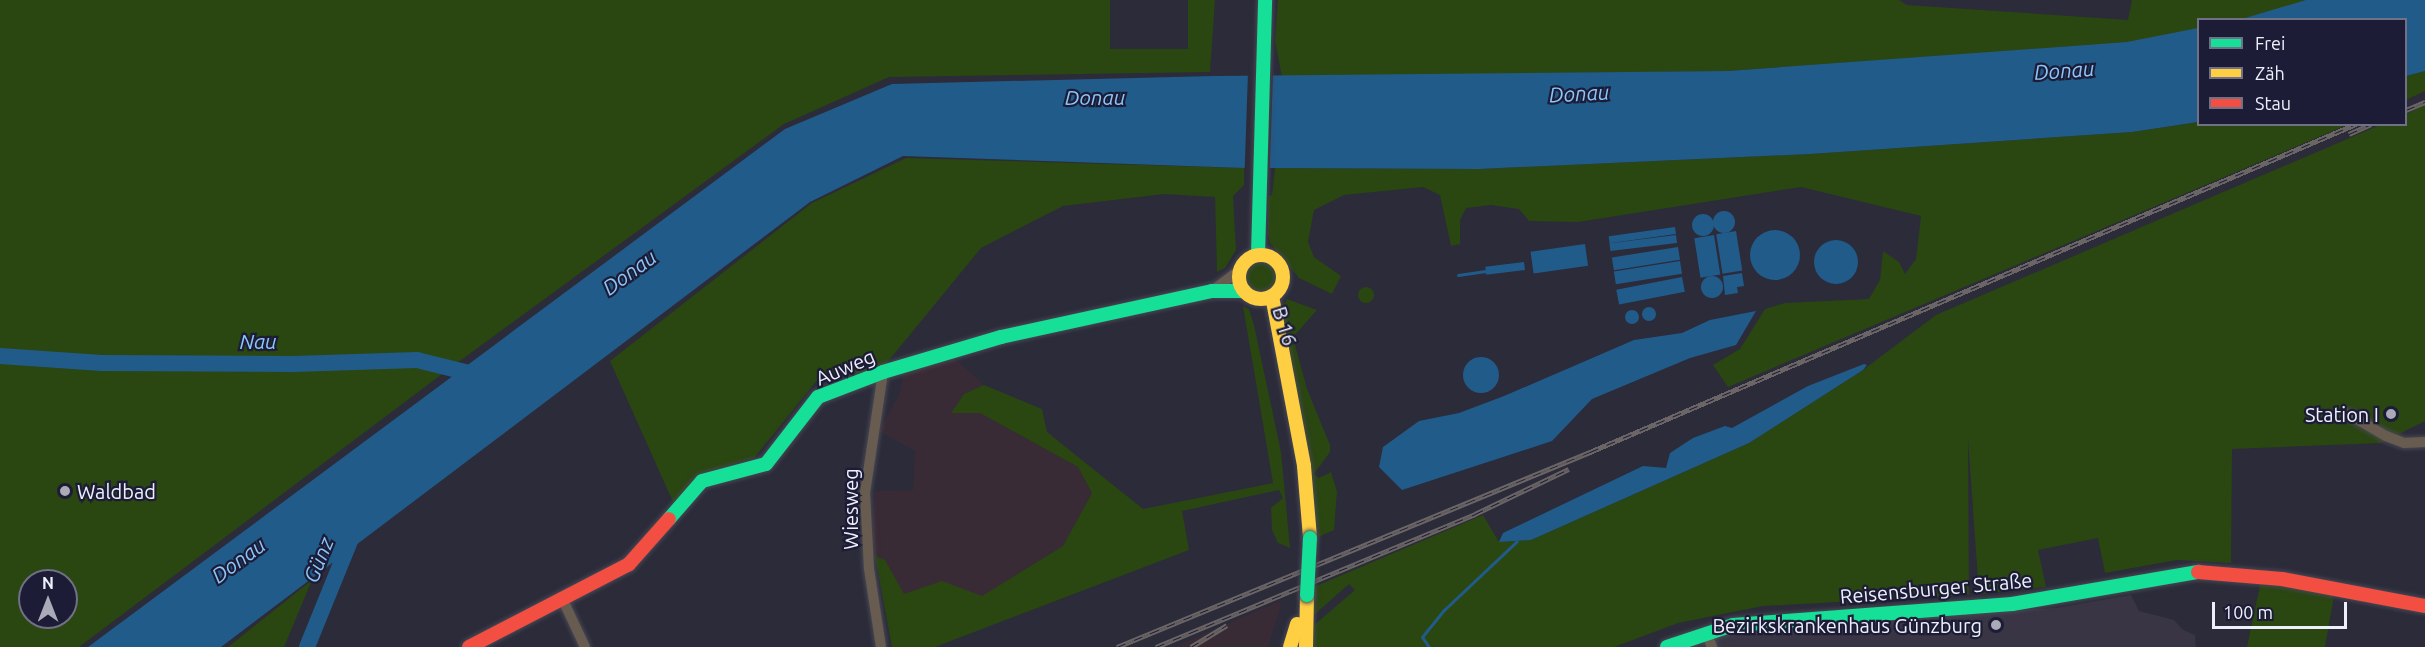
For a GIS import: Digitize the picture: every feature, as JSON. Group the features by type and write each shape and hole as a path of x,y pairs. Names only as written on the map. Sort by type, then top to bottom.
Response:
{"street":[{"path":"1258,255 1265,0"},
{"path":"1258,255 1270,256 1282,268 1281,286 1272,296 1250,295 1240,270 1247,260 1258,255"},
{"name":"Auweg","path":"1212,291 1240,270"},
{"name":"Auweg","path":"469,647 629,564 702,482 766,464 818,398 883,372 1001,337 1212,291 1250,295"},
{"name":"B 16","path":"1250,295 1276,364 1298,472 1306,540"},
{"name":"B 16","path":"1272,296 1276,328 1300,438 1306,540 1304,596 1295,633 1298,647"},
{"name":"B 16","path":"1276,328 1276,364"},
{"name":"Wiesweg","path":"881,647 869,569 865,493 883,372"},
{"path":"2348,414 2386,436 2404,443 2425,442"},
{"name":"Reisensburger Straße","path":"1667,647 1709,641 1733,625 2012,604 2147,578 2210,571 2282,579 2425,606"},
{"path":"562,598 585,647"},
{"path":"1282,647 1295,633"},
{"name":"B 16","path":"1295,633 1306,647"}],"shaded area":[{"path":"953,357 984,385 964,394 951,413 980,413 1078,467 1092,493 1063,546 911,640 871,547 875,491 913,490 915,451 879,431 900,393 903,375"},
{"name":"Bezirkskrankenhaus Günzburg","path":"2131,595 2139,611 2174,620 2183,630 2195,635 2196,647 1686,647 1728,634 1893,616 2056,608"},
{"path":"1278,602 1281,605 1268,647 1174,647"}],"green space":[{"path":"0,0 1110,0 1110,49 1188,49 1188,0 1215,0 1210,72 889,77 784,124 446,371 79,647 0,647"},
{"path":"1278,0 1899,0 1907,5 2128,20 2132,0 2308,0 2248,18 2197,18 2197,29 2127,43 1728,71 1282,77 1275,41"},
{"path":"2425,71 2425,91 2407,100 2407,76"},
{"path":"2425,105 2425,421 2381,443 2232,449 2231,563 2177,560 2105,573 2098,538 2038,550 2046,587 1979,594 1968,439 1969,595 1763,606 1678,623 1614,647 1311,647 1313,626 1355,590 1349,584 1315,614 1311,612 1314,587 1483,515 1499,542 1531,540 1749,443 1863,370 1936,315 2378,126 2407,126 2407,114"},
{"path":"2197,122 2197,126 2345,126 1728,387 1713,365 1740,349 1765,309 1785,303 1869,299 1880,280 1883,251 1899,262 1905,274 1916,259 1921,216 1801,187 1578,222 1529,221 1519,209 1491,205 1466,208 1460,220 1460,244 1451,246 1440,195 1423,187 1344,195 1314,210 1308,242 1314,257 1341,276 1332,294 1299,278 1270,243 1268,235 1268,196 1272,195 1275,168 1479,169 1810,154 2132,132"},
{"path":"906,158 1244,168 1244,185 1233,196 1236,250 1225,268 1217,272 1215,197 1164,194 1063,206 981,248 881,370 819,378 754,458 703,473 673,502 610,361 812,203"},
{"path":"1261,262 1267,263 1275,271 1275,283 1267,291 1261,292 1255,291 1247,283 1246,277 1247,271 1255,263"},
{"path":"1363,287 1369,287 1374,295 1372,301 1363,303 1358,298 1358,292"},
{"path":"1287,299 1317,310 1293,337 1307,389 1330,445 1330,452 1314,474 1319,478 1331,472 1337,492 1334,530 1318,537 1280,312"},
{"path":"1243,306 1249,309 1254,325 1281,452 1290,548 1278,543 1272,530 1271,508 1283,498 1279,490 1182,511 1189,550 935,647 892,647 875,556 885,560 904,594 942,581 982,596 1063,546 1092,493 1078,467 980,413 951,413 964,394 984,385 1042,409 1047,432 1143,509 1273,483"},
{"path":"312,580 284,647 228,647"},
{"path":"2261,581 2334,595 2325,647 2247,647"}],"water":[{"path":"2306,0 2425,0 2425,71 2407,76 2407,18 2245,18"},
{"name":"Donau","path":"2197,28 2197,122 2132,132 1810,154 1479,169 1244,168 903,156 810,202 221,647 88,647 785,129 892,84 1214,76 1728,71 2127,42"},
{"path":"1724,211 1732,214 1735,222 1732,230 1724,233 1716,230 1713,222 1716,214"},
{"path":"1703,214 1711,217 1714,225 1711,233 1703,236 1695,233 1692,225 1695,217"},
{"path":"1675,227 1676,234 1610,243 1609,236"},
{"path":"1770,230 1780,230 1793,237 1800,250 1800,260 1793,273 1780,280 1770,280 1761,276 1754,269 1750,260 1750,250 1754,241 1761,234"},
{"path":"1736,231 1742,271 1723,274 1716,234"},
{"path":"1676,235 1677,243 1610,251 1609,243"},
{"path":"1714,235 1720,275 1701,278 1694,238"},
{"path":"1836,240 1851,247 1858,262 1851,277 1836,284 1821,277 1814,262 1821,247"},
{"path":"1585,244 1588,266 1534,273 1531,252"},
{"path":"1678,247 1680,260 1614,270 1612,257"},
{"path":"1680,261 1682,274 1616,284 1614,271"},
{"path":"1524,262 1525,270 1486,275 1485,267"},
{"path":"1742,273 1744,286 1737,287 1738,293 1725,295 1723,276"},
{"path":"1712,276 1720,279 1723,287 1720,295 1712,298 1704,295 1701,287 1704,279"},
{"path":"1682,277 1685,292 1619,305 1616,290"},
{"path":"1649,307 1654,309 1656,314 1654,319 1649,321 1644,319 1642,314 1644,309"},
{"path":"1632,310 1637,312 1639,317 1637,322 1632,324 1627,322 1625,317 1627,312"},
{"path":"1756,311 1736,345 1690,358 1592,399 1552,441 1402,490 1379,467 1383,447 1419,421 1459,413 1634,340 1682,333 1710,320"},
{"path":"1481,357 1494,362 1499,375 1494,388 1481,393 1468,388 1463,375 1468,362"},
{"path":"1864,364 1867,365 1863,370 1749,443 1531,540 1499,542 1503,533 1643,466 1666,468 1670,453 1693,438 1725,426 1732,428 1808,386"}],"pier":[{"path":"1248,73 1273,74 1270,172 1245,171"}],"waterway":[{"path":"1458,275 1486,271"},
{"name":"Nau","path":"0,356 102,363 293,364 417,360 477,375"},
{"name":"Günz","path":"307,647 354,531"},
{"path":"1429,647 1422,637 1444,610 1517,541"}],"railway":[{"path":"2407,110 2425,102"},
{"path":"1117,647 1590,452 2351,126"},
{"path":"2349,134 2367,126"},
{"path":"1156,647 1475,514 1569,469"},
{"path":"1191,647 1227,625"}],"traffic: fast":[{"path":"1258,255 1265,0"},
{"path":"669,519 702,481 766,464 818,397 883,372 1001,337 1212,291 1244,291"},
{"path":"1307,595 1310,538"},
{"path":"1667,647 1733,625 2012,604 2198,572"}],"traffic: slow":[{"path":"1261,255 1277,261 1283,277 1277,293 1261,299 1245,293 1239,277 1245,261 1261,255"},
{"path":"1272,296 1304,466 1310,538"},
{"path":"1306,647 1307,595"},
{"path":"1290,647 1297,624"}],"traffic: jam":[{"path":"469,647 629,564 669,519"},
{"path":"2198,572 2282,579 2425,606"}],"place":[{"name":"Station I","path":"2391,414"},
{"name":"Waldbad","path":"65,491"},
{"name":"Bezirkskrankenhaus Günzburg","path":"1996,625"}]}
